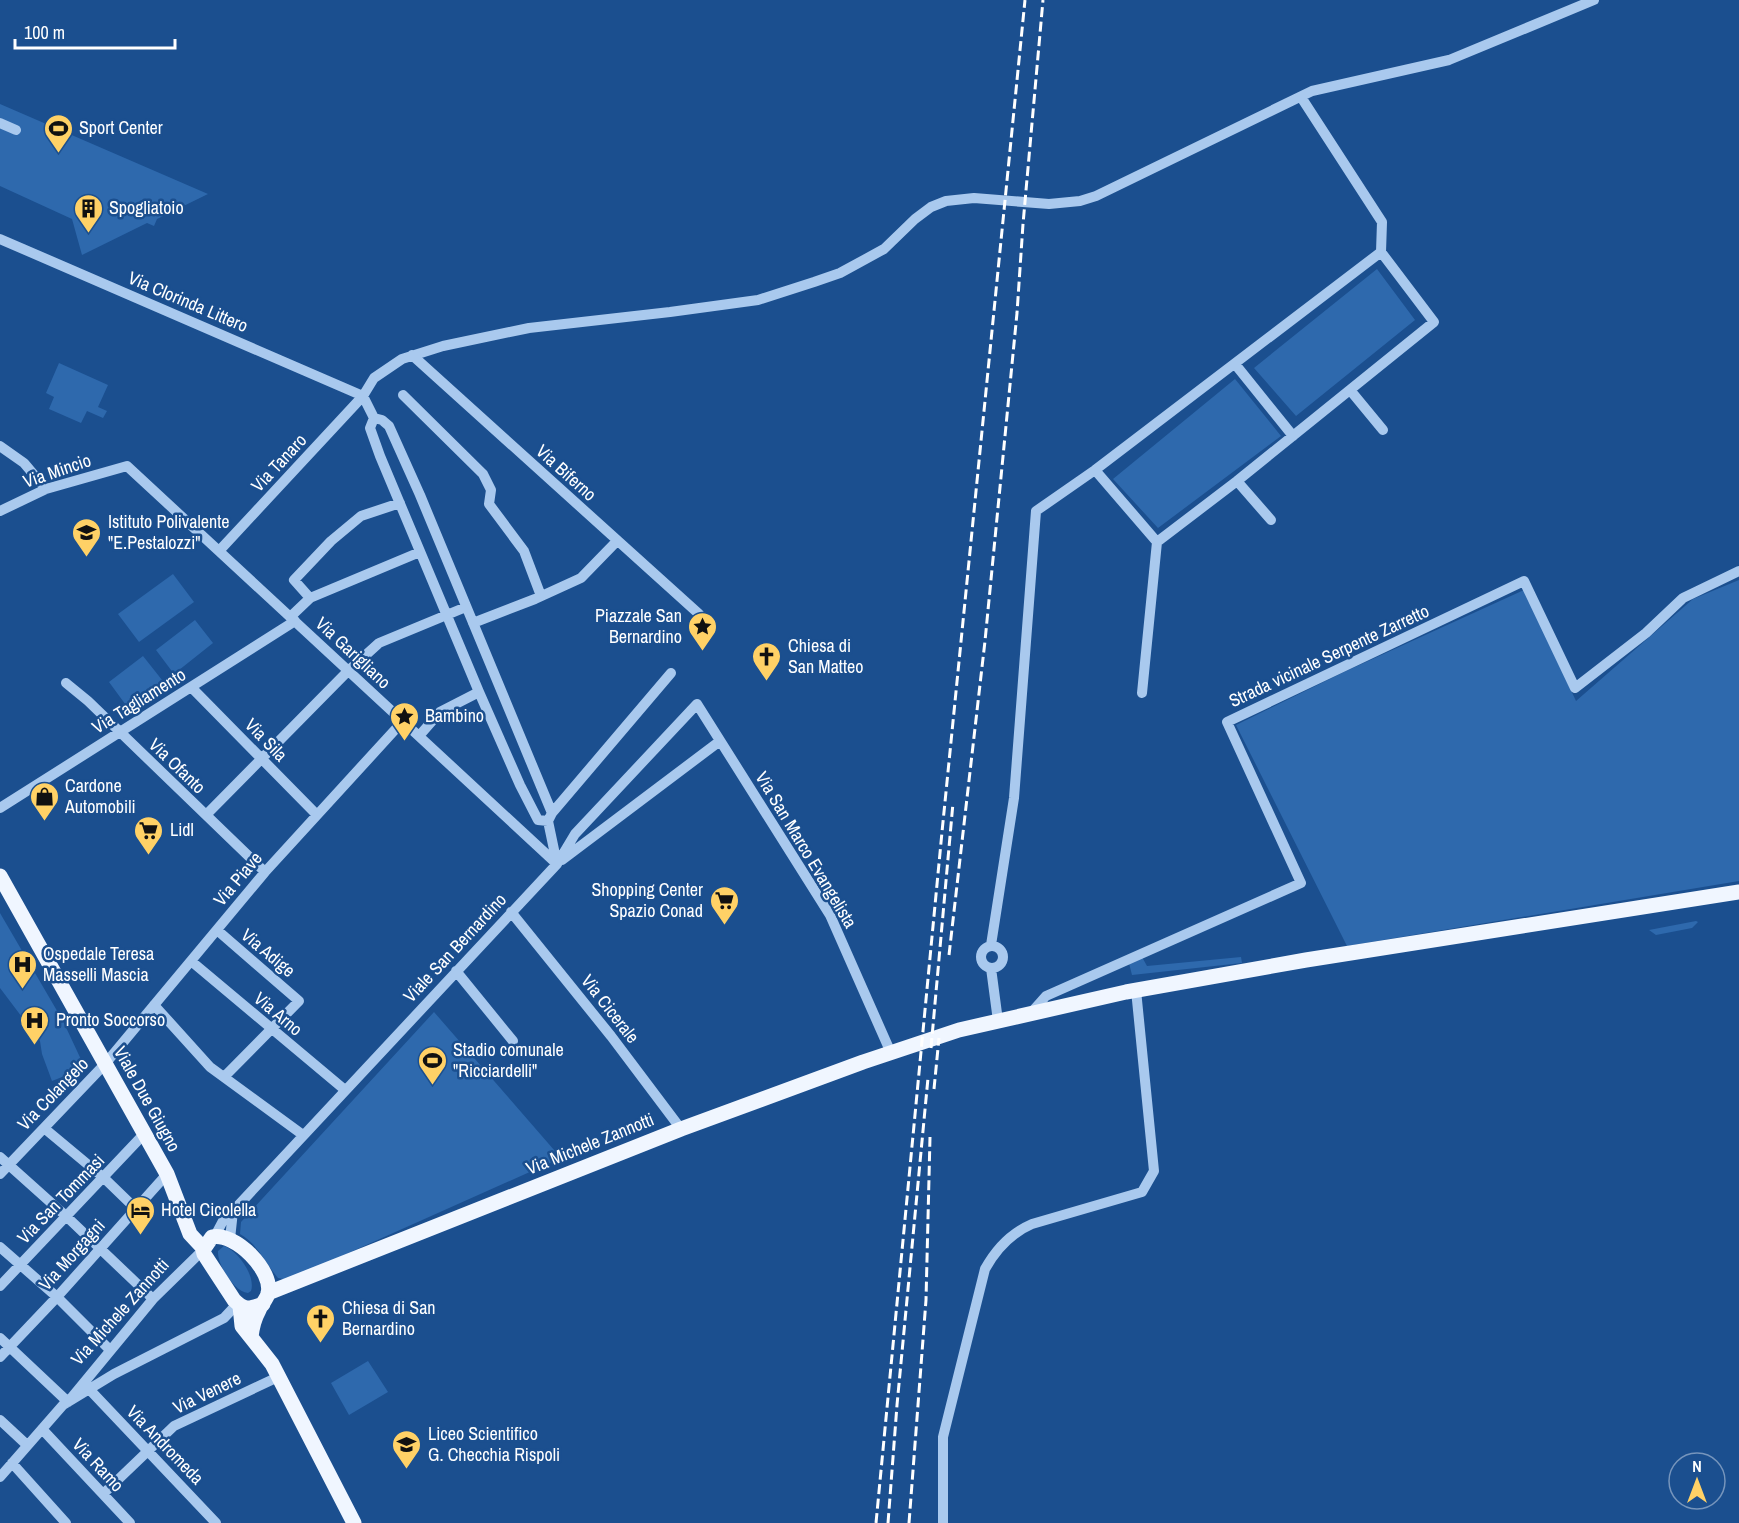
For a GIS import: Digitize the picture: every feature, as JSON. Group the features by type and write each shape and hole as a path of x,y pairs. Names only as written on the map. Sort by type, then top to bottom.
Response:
{"main road":[{"name":"Viale Due Giugno","path":"0,876 167,1174 190,1234 213,1242"},
{"name":"Via Michele Zannotti","path":"239,1305 250,1309 292,1283 681,1129 959,1030 1136,990 1306,960 1739,892"},
{"path":"292,1283 275,1281 264,1274 250,1253 213,1242 213,1269 239,1305 242,1326 272,1364 354,1523"},
{"path":"251,1337 253,1323 265,1298 264,1274"}],"street":[{"name":"Via Tanaro","path":"219,551 363,396 374,378 402,359 443,346 529,328 758,300 840,273 884,249 931,207 959,199 1035,203 1080,201 1096,196 1312,91 1449,60 1594,0"},
{"path":"1156,542 1237,481 1434,322 1381,252 1382,222 1301,97"},
{"path":"0,123 16,130"},
{"name":"Via Clorinda Littero","path":"0,239 363,396"},
{"path":"991,945 998,947 1003,957 1001,964 991,968 984,965 981,958 982,951 991,945 1014,798 1036,511 1095,470 1381,252"},
{"name":"Via Biferno","path":"412,356 616,542 699,614"},
{"path":"1235,364 1293,436"},
{"path":"1350,390 1383,430"},
{"path":"403,395 483,474 491,490 489,504 524,551 541,596"},
{"path":"363,396 374,418 370,428 420,552 479,692 538,820 550,817 671,673"},
{"path":"374,418 382,420 389,426 473,623 550,817 557,864 720,741"},
{"path":"0,446 24,464 46,489"},
{"name":"Via Garigliano","path":"127,466 557,864"},
{"name":"Via Mincio","path":"0,511 46,489 127,466"},
{"path":"1095,470 1156,542 1142,693"},
{"path":"1237,481 1271,520"},
{"path":"400,503 361,516 331,541 294,580 310,598 420,552"},
{"path":"473,623 581,578 616,542"},
{"name":"Strada vicinale Serpente Zarretto","path":"1030,1014 1046,996 1301,883 1227,722 1524,581 1575,687 1646,633 1683,598 1739,571"},
{"name":"Via Tagliamento","path":"0,808 192,687 292,619 310,598"},
{"path":"206,816 349,670 379,643 466,608"},
{"name":"Via Ofanto","path":"66,683 88,700 119,733 265,872"},
{"name":"Via Sila","path":"192,687 317,816"},
{"path":"419,736 440,712 479,692"},
{"name":"Via San Marco Evangelista","path":"697,704 830,915 898,1050"},
{"name":"Viale San Bernardino","path":"213,1242 233,1211 557,864 575,834 697,704"},
{"name":"Via Piave","path":"105,1064 265,872 403,721"},
{"name":"Via Cicerale","path":"511,912 611,1036 681,1129"},
{"name":"Via Adige","path":"216,930 299,1001 224,1077"},
{"name":"Via Arno","path":"191,961 345,1090"},
{"path":"991,968 998,1021"},
{"path":"456,971 513,1041"},
{"path":"943,1523 943,1437 985,1269 993,1254 1016,1231 1032,1224 1142,1192 1154,1171 1136,990"},
{"path":"154,1005 210,1067 303,1135"},
{"name":"Via Colangelo","path":"0,1174 4,1161 44,1128 105,1064"},
{"path":"44,1128 104,1178 136,1209"},
{"name":"Via San Tommasi","path":"0,1286 144,1134"},
{"path":"4,1161 153,1299"},
{"name":"Via Morgagni","path":"0,1357 101,1249 167,1174"},
{"name":"Via Michele Zannotti","path":"0,1477 68,1402 153,1299 213,1242"},
{"path":"0,1248 57,1297 110,1350"},
{"name":"Via Michele Zannotti","path":"68,1402 224,1318 239,1305"},
{"path":"0,1338 68,1402"},
{"name":"Via Venere","path":"103,1494 174,1426 278,1377"},
{"name":"Via Andromeda","path":"89,1389 216,1523"},
{"path":"0,1420 27,1446"},
{"name":"Via Ramo","path":"42,1429 130,1523"},
{"path":"12,1463 66,1523"}],"shaded area":[{"name":"Sport Center","path":"0,104 208,194 157,219 154,226 147,223 82,255 72,219 0,186"},
{"path":"1377,269 1415,320 1296,416 1254,368"},
{"path":"59,363 108,385 98,407 107,411 103,418 87,411 81,423 49,409 54,397 46,393"},
{"path":"1235,379 1281,436 1158,528 1113,479"},
{"path":"173,574 194,602 139,642 118,614"},
{"path":"1739,580 1739,881 1347,946 1236,725 1344,672 1524,590 1576,701 1693,599"},
{"path":"195,620 213,643 174,674 156,650"},
{"path":"143,656 166,685 131,712 109,682"},
{"path":"0,913 63,1021 85,1068 52,1081 42,1054 40,1041 0,988"},
{"path":"1698,922 1692,928 1656,935 1649,930"},
{"path":"1142,957 1147,966 1241,957 1242,963 1132,975 1129,963"},
{"name":"Stadio comunale \"Ricciardelli\"","path":"434,1012 561,1158 288,1280 278,1278 257,1248 240,1234 241,1222"},
{"path":"224,1246 235,1253 245,1265 252,1285 248,1293 237,1288 223,1270 218,1251"},
{"path":"368,1361 388,1392 349,1415 331,1383"}],"railway":[{"path":"876,1523 1025,0"},
{"path":"949,955 985,641 1017,313 1043,0"},
{"path":"931,1048 953,803"},
{"path":"934,1089 939,1038"},
{"path":"888,1523 928,1078"},
{"path":"909,1523 926,1300 930,1137"}],"place":[{"name":"Sport Center","path":"58,154"},
{"name":"Spogliatoio","path":"88,234"},
{"name":"Istituto Polivalente \"E.Pestalozzi\"","path":"87,558"},
{"name":"Piazzale San Bernardino","path":"703,652"},
{"name":"Chiesa di San Matteo","path":"767,682"},
{"name":"Bambino","path":"404,742"},
{"name":"Cardone Automobili","path":"44,822"},
{"name":"Lidl","path":"149,856"},
{"name":"Shopping Center Spazio Conad","path":"724,926"},
{"name":"Ospedale Teresa Masselli Mascia","path":"22,990"},
{"name":"Pronto Soccorso","path":"35,1046"},
{"name":"Stadio comunale \"Ricciardelli\"","path":"432,1086"},
{"name":"Hotel Cicolella","path":"140,1236"},
{"name":"Chiesa di San Bernardino","path":"321,1344"},
{"name":"Liceo Scientifico G. Checchia Rispoli","path":"407,1470"}]}
